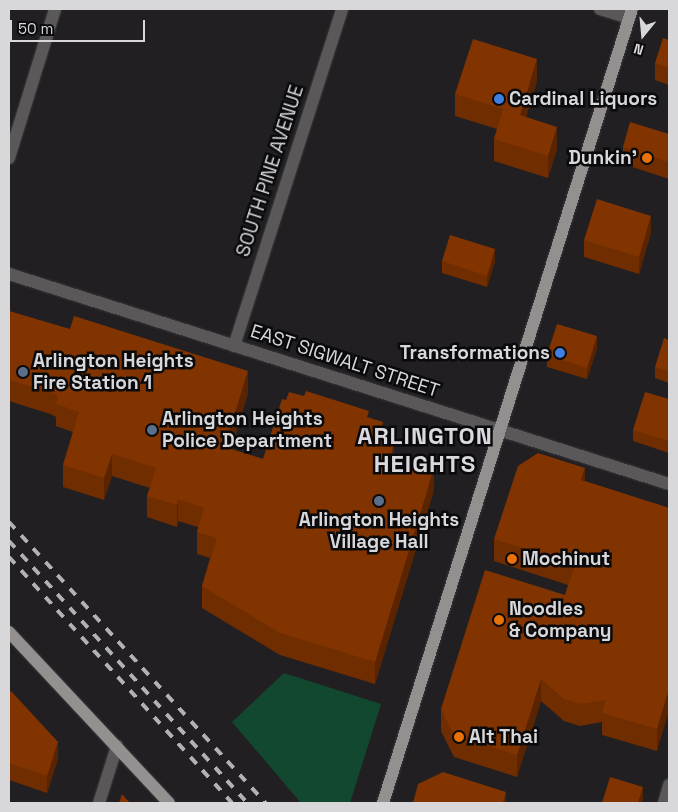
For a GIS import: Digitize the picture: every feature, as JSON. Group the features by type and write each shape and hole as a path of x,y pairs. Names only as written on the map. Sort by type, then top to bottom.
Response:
{"main road":[{"path":"383,803 631,13"},
{"path":"9,632 169,803"}],"street":[{"path":"9,158 55,9"},
{"name":"SOUTH PINE AVENUE","path":"234,346 342,9"},
{"path":"600,9 631,13"},
{"name":"EAST SIGWALT STREET","path":"9,274 669,484"},
{"path":"99,803 117,746"},
{"path":"664,803 669,785"}],"green space":[{"path":"284,673 381,704 350,803 301,803 232,722"}],"building":[{"path":"663,38 669,40 669,68 655,63"},
{"path":"473,39 537,59 520,115 557,127 548,156 494,139 503,109 455,94"},
{"path":"630,122 669,134 669,162 623,147"},
{"path":"597,199 651,216 639,257 584,240"},
{"path":"450,235 495,249 487,276 442,261"},
{"path":"9,311 70,329 74,316 248,371 224,447 263,459 282,399 286,400 289,392 304,396 306,391 369,411 367,417 383,422 378,438 394,443 391,455 434,468 375,662 280,633 202,586 217,538 197,532 204,508 178,499 177,505 147,496 156,468 112,454 104,478 63,465 79,412 56,404 58,396 50,392 9,380"},
{"path":"557,324 597,336 587,368 547,355"},
{"path":"664,338 669,340 669,371 655,367"},
{"path":"645,392 669,399 669,441 633,430"},
{"path":"538,453 585,468 581,480 669,508 669,689 657,729 602,713 606,700 580,704 564,699 541,679 517,755 454,735 441,709 485,570 565,595 575,565 494,539 518,466"},
{"path":"11,691 58,742 47,776 9,763 9,693"},
{"path":"443,772 506,792 503,803 413,803 418,784"},
{"path":"610,777 643,787 638,803 602,803"},
{"path":"122,794 130,803 119,803"}],"railway":[{"path":"9,522 266,803"},
{"path":"9,541 247,803"},
{"path":"9,557 232,803"}],"place":[{"name":"Cardinal Liquors","path":"499,99"},
{"name":"Dunkin'","path":"647,158"},
{"name":"Transformations","path":"560,353"},
{"name":"Arlington Heights Fire Station 1","path":"23,372"},
{"name":"Arlington Heights Police Department","path":"152,430"},
{"name":"Arlington Heights Village Hall","path":"379,501"},
{"name":"Mochinut","path":"512,559"},
{"name":"Noodles & Company","path":"499,620"},
{"name":"Alt Thai","path":"459,737"}],"district":[{"name":"ARLINGTON HEIGHTS","path":"425,450"}]}
